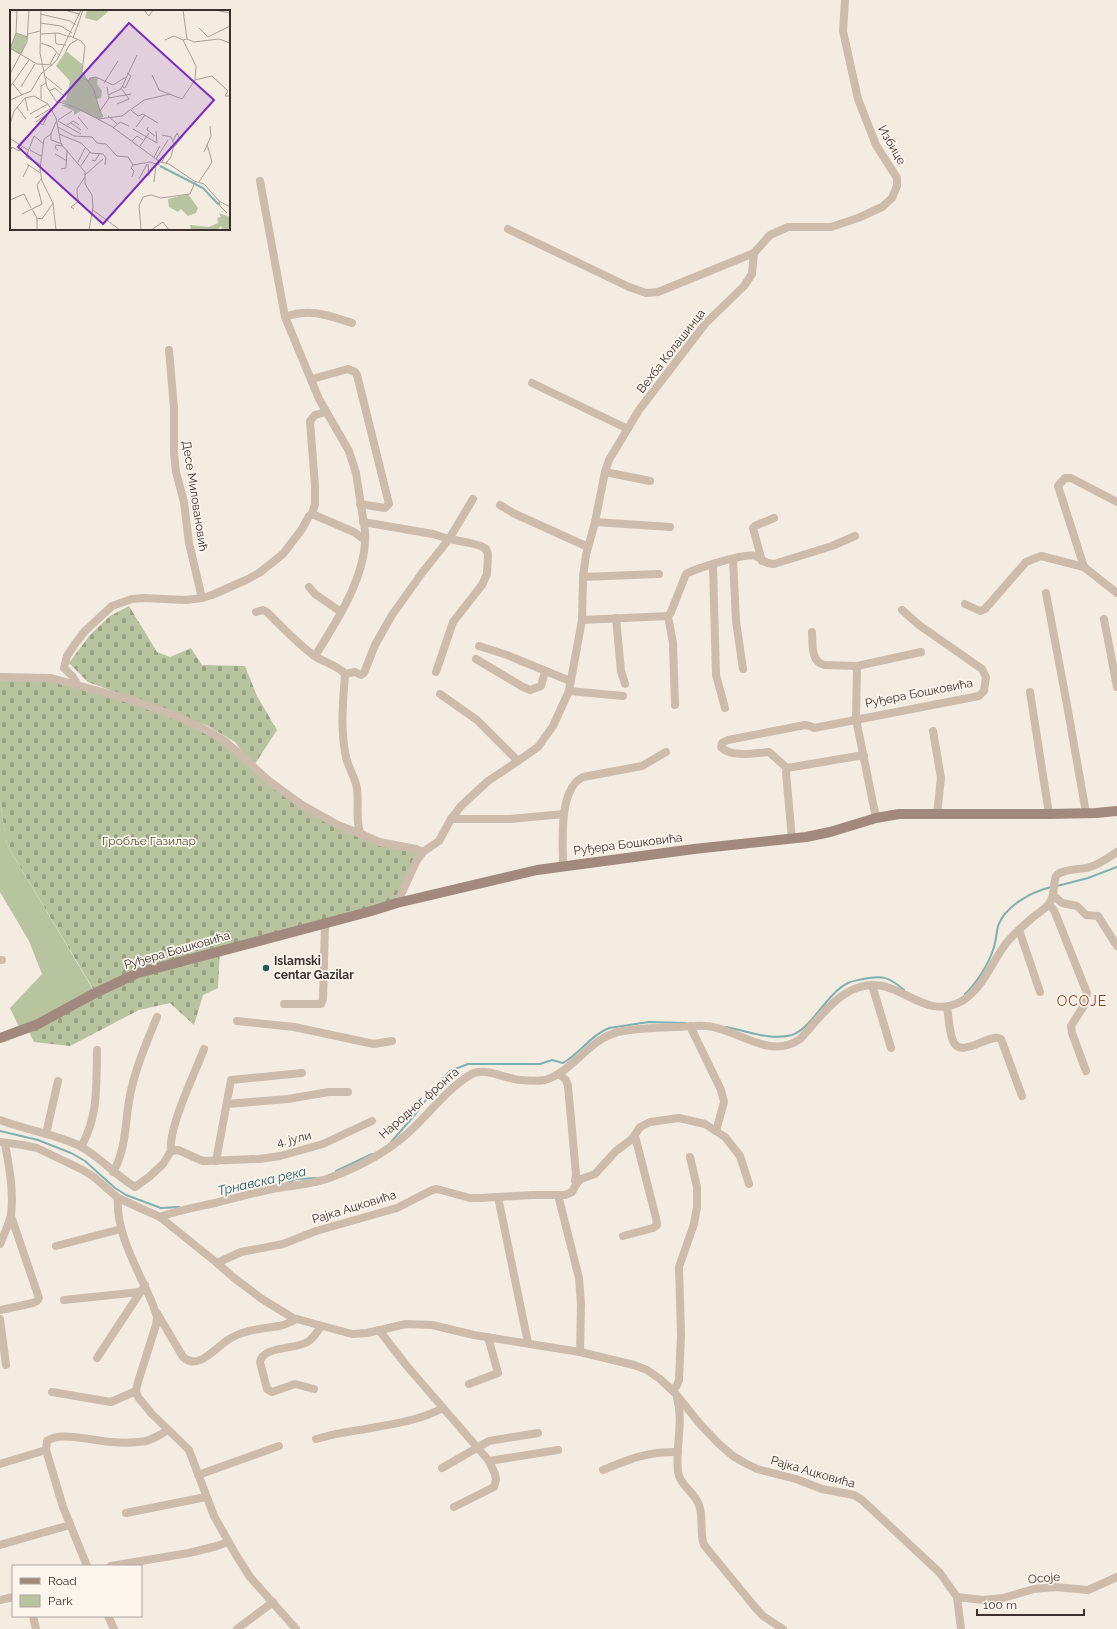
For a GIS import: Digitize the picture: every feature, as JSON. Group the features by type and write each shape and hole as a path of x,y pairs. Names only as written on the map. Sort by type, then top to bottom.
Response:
{"main road":[{"name":"Руђера Бошковића","path":"0,1038 37,1024 95,993 138,973 397,903 515,874 563,865 792,839 830,832 876,818 899,814 1049,814 1117,811"}],"street":[{"name":"Избице","path":"754,253 770,235 788,227 831,226 858,218 882,207 892,198 897,178 876,145 858,98 843,31 845,0"},
{"path":"260,181 285,317 326,412 349,451 356,474 363,522 365,540 358,573 341,612 315,656"},
{"path":"508,229 629,287 646,293 658,292 754,253"},
{"name":"Вехба Колашинца","path":"422,852 439,841 451,819 461,806 481,786 538,747 558,716 569,691 582,620 583,577 586,555 609,460 639,410 705,324 744,286 752,274 754,253"},
{"path":"285,317 308,312 329,316 352,323"},
{"name":"Десе Миловановић","path":"169,350 174,408 174,453 176,472 184,502 189,543 202,598"},
{"path":"312,379 348,369 356,372 389,504 385,508 360,504"},
{"path":"532,383 628,429"},
{"path":"77,684 73,677 64,668 67,656 85,631 112,606 132,599 186,600 212,595 259,573 282,554 312,514 315,504 315,486 310,421 315,415 326,412"},
{"path":"605,472 650,481"},
{"path":"1084,567 1058,486 1065,478 1071,478 1117,502"},
{"path":"256,612 263,610 267,612 296,642 315,656 345,674 355,672 361,675 364,673 375,645 392,615 449,539 473,499"},
{"path":"500,505 513,513 588,547"},
{"path":"312,514 354,532 365,540"},
{"path":"762,560 753,528 774,518"},
{"path":"363,522 433,534 481,546 486,549 488,554 487,574 482,585 453,622 436,672"},
{"path":"595,522 670,527"},
{"path":"675,705 673,642 668,616 686,574 694,570 746,556 755,556 766,564 774,564 832,546 855,536"},
{"path":"965,604 980,611 985,610 1026,562 1041,556 1084,567 1117,593"},
{"path":"733,559 736,621 743,669"},
{"path":"713,565 716,675 725,708"},
{"path":"583,577 660,574"},
{"path":"309,587 315,594 341,612"},
{"path":"1046,593 1086,813"},
{"name":"Руђера Бошковића","path":"787,768 769,752 736,754 724,751 721,747 722,743 728,740 805,725 814,728 979,696 984,691 986,677 982,669 919,625 902,610"},
{"path":"582,620 668,616"},
{"path":"616,618 621,671 625,684"},
{"path":"1104,619 1117,687"},
{"path":"812,632 814,658 819,664 824,666 857,666 921,652"},
{"path":"479,646 507,655 570,682"},
{"path":"476,659 530,690 541,686 545,672"},
{"name":"Руђера Бошковића","path":"857,666 856,719 876,818"},
{"path":"345,674 343,706 344,749 348,765 357,786 358,826 361,834"},
{"path":"0,677 43,677 77,684 145,704 181,718 210,732 235,749 258,772 281,791 328,820 379,842 416,849 422,852 397,903"},
{"path":"569,691 623,696"},
{"path":"1030,692 1049,814"},
{"path":"440,694 477,720 518,761"},
{"path":"933,731 941,778 937,814"},
{"name":"Руђера Бошковића","path":"563,865 564,814 568,795 580,779 642,766 666,752"},
{"path":"792,839 786,773 787,768 864,755"},
{"path":"451,819 510,819 564,814"},
{"path":"1022,1096 1001,1039 993,1037 977,1045 961,1048 956,1046 953,1041 947,1007 962,1000 973,992 1001,950 1019,930 1049,904 1054,894 1055,878 1060,873 1095,866 1117,852"},
{"path":"1054,894 1062,903 1077,906 1086,915 1098,916 1117,946"},
{"path":"1049,904 1054,910 1087,993 1085,1004 1071,1026 1072,1033 1086,1071"},
{"path":"284,1004 321,1004 323,999 325,923"},
{"path":"1019,930 1040,992"},
{"name":"Народног фронта","path":"160,1217 232,1198 324,1180 337,1175 374,1156 403,1137 437,1103 473,1073 482,1072 530,1081 546,1079 559,1074 596,1043 610,1034 647,1028 706,1026 735,1034 751,1042 772,1046 789,1045 800,1039 842,996 857,988 878,984 896,989 928,1005 947,1007"},
{"path":"872,985 891,1048"},
{"path":"114,1172 122,1151 129,1100 135,1078 158,1017"},
{"path":"237,1021 294,1027 374,1044 392,1041"},
{"path":"690,1026 724,1102 716,1130"},
{"path":"0,1120 59,1138 81,1147 135,1187 163,1164 171,1151 170,1144 178,1117 204,1049"},
{"path":"81,1147 88,1134 96,1100 97,1050"},
{"path":"216,1161 230,1083 234,1079 302,1072"},
{"path":"559,1074 566,1080 568,1086 575,1181 577,1183 579,1180 595,1174 616,1151 635,1136 640,1127 650,1122 679,1118 701,1123 716,1130 725,1137 740,1156 749,1184"},
{"path":"46,1134 58,1081"},
{"path":"227,1104 348,1092"},
{"name":"4. јули","path":"171,1151 178,1150 203,1161 259,1159 308,1149 340,1137 372,1121"},
{"path":"623,1236 653,1228 657,1225 635,1136"},
{"path":"0,1244 11,1216 12,1202 10,1171 3,1143"},
{"name":"Рајка Ацковића","path":"3,1143 29,1146 58,1156 94,1177 118,1198 160,1217 232,1277 285,1314 297,1319 352,1334 406,1324 440,1326 488,1338 580,1352 639,1367 656,1376 674,1392 700,1424 725,1450 748,1465 757,1469 796,1479 822,1489 854,1494 940,1573 957,1597"},
{"path":"690,1157 696,1182 697,1207 692,1228 679,1267 681,1334 679,1380 674,1392 680,1413 678,1452 679,1478 692,1493 699,1505 702,1516 702,1538 704,1545 763,1616 783,1629"},
{"name":"Рајка Ацковића","path":"217,1263 241,1252 283,1244 316,1231 397,1208 432,1190 470,1198 558,1195 569,1194 574,1190 577,1183"},
{"path":"558,1195 579,1278 581,1304 580,1352"},
{"path":"498,1197 528,1343"},
{"path":"118,1198 121,1229 143,1289 187,1361 192,1362 208,1355 229,1338 247,1330 280,1326 297,1319"},
{"path":"0,1310 33,1303 39,1298 11,1216"},
{"path":"56,1246 121,1229"},
{"path":"64,1300 143,1289"},
{"path":"98,1358 143,1289"},
{"path":"155,1309 156,1325 142,1366 136,1390 138,1397 168,1430 189,1450 206,1497 220,1529 250,1577 296,1629"},
{"path":"0,1319 6,1365"},
{"path":"314,1389 295,1384 272,1392 268,1389 260,1358 267,1353 309,1342 321,1326"},
{"path":"379,1330 443,1408 478,1447 489,1461 495,1474 496,1480 494,1487 454,1507"},
{"path":"469,1384 498,1373 488,1338"},
{"path":"52,1392 112,1402 136,1390"},
{"path":"316,1439 343,1432 401,1423 427,1416 443,1408"},
{"path":"87,1565 63,1507 46,1450 47,1441 52,1438 65,1437 130,1443 147,1441 168,1430"},
{"path":"442,1468 489,1441 538,1433"},
{"path":"198,1476 279,1446"},
{"path":"0,1464 46,1450"},
{"path":"489,1461 558,1450"},
{"path":"603,1470 637,1456 657,1452 678,1452"},
{"path":"126,1512 206,1497"},
{"path":"0,1544 70,1525"},
{"path":"117,1565 189,1553 228,1542"},
{"name":"Осоје","path":"957,1597 983,1600 1004,1598 1034,1589 1056,1587 1088,1590 1117,1577"},
{"path":"0,1600 12,1597"},
{"path":"957,1597 961,1629"},
{"path":"237,1629 273,1602"},
{"path":"33,1617 36,1629"},
{"path":"108,1617 114,1629"}],"green space":[{"name":"Гробље Газилар","path":"129,606 157,652 170,657 191,648 202,665 245,666 257,696 277,730 253,767 338,825 423,852 397,903 220,951 218,988 203,995 194,1025 170,1003 139,1010 70,1046 34,1042 27,1028 95,992 7,845 0,801 0,679 8,678 77,684 195,724 250,763 235,742 208,726 88,682 69,663 90,635 110,616"},
{"path":"0,801 7,845 95,993 21,1031 10,1008 42,974 29,941 0,892"}],"waterway":[{"name":"Трнавска река","path":"1057,886 1088,878 1117,867"},
{"name":"Трнавска река","path":"965,994 985,968 994,947 998,926 1006,912 1027,896 1051,887"},
{"name":"Трнавска река","path":"726,1027 759,1035 784,1037 799,1031 813,1018 833,994 850,982 881,977 894,982 904,990"},
{"name":"Трнавска река","path":"391,1142 450,1071 468,1064 540,1064 552,1060 563,1063 597,1035 609,1028 649,1022 686,1023"},
{"name":"Трнавска река","path":"0,1131 38,1140 71,1153 85,1161 115,1188 126,1195 161,1208 179,1207"},
{"name":"Трнавска река","path":"336,1171 372,1154"},
{"name":"Трнавска река","path":"287,1183 296,1179 318,1178"}],"place":[{"name":"Islamski centar Gazilar","path":"266,968"}],"district":[{"name":"ОСОЈЕ","path":"1082,1001"}]}
